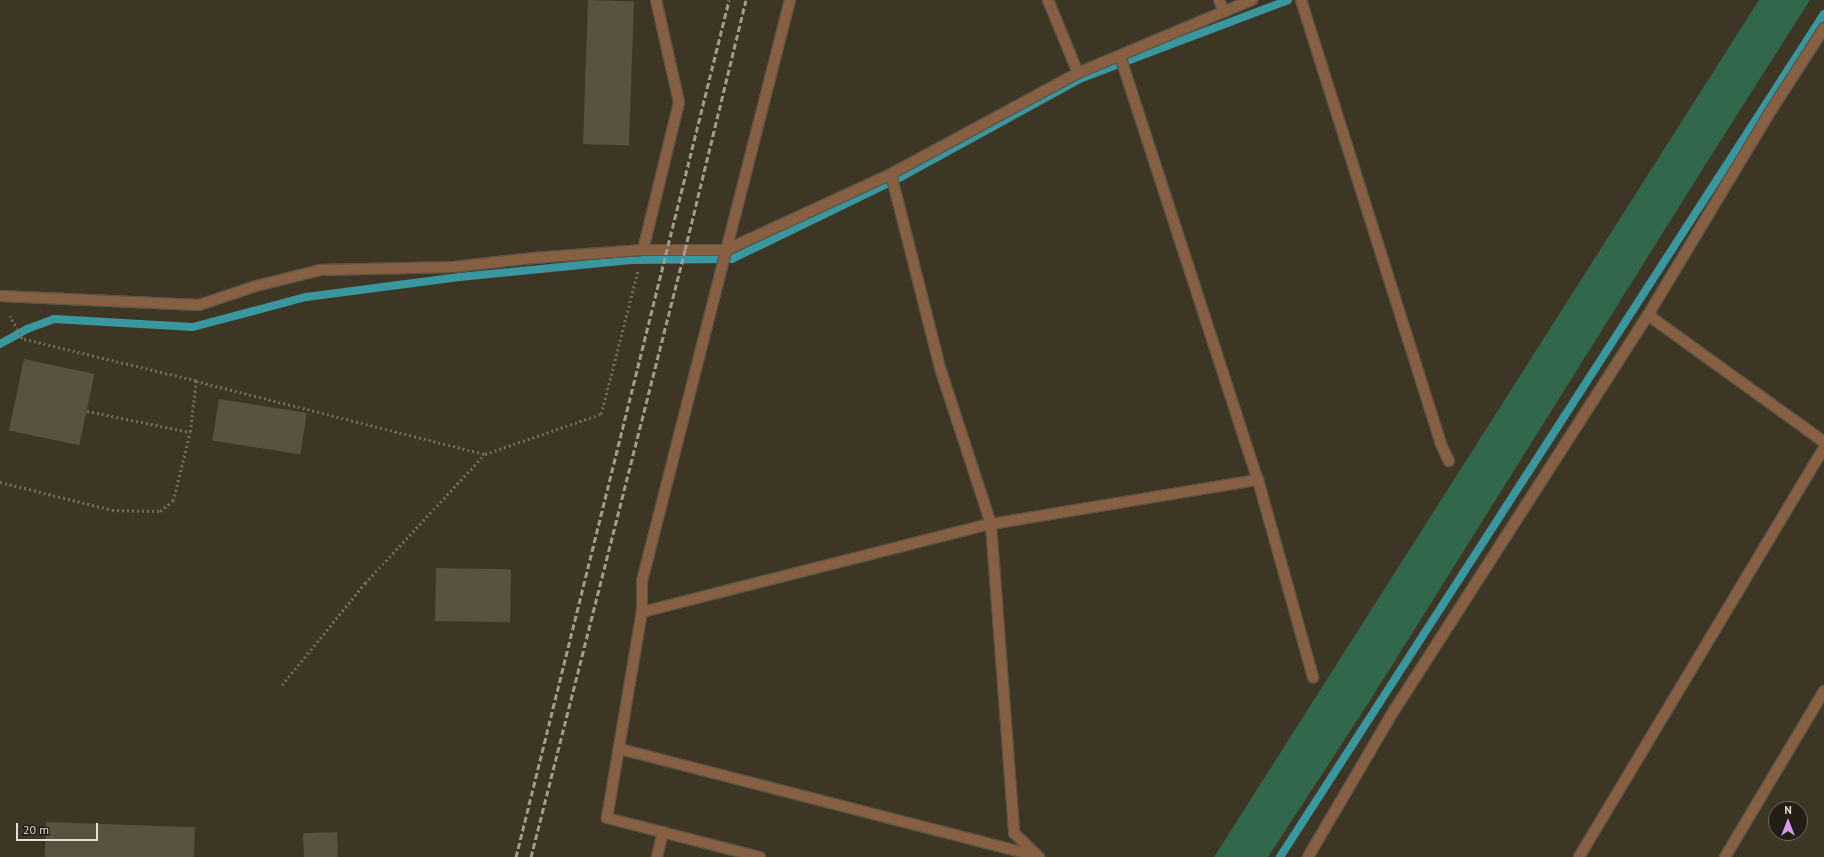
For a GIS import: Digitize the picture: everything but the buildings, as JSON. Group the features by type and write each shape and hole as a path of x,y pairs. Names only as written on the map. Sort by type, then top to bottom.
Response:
{"street":[{"path":"643,250 679,102 656,0"},
{"path":"760,857 607,818 642,612 642,581 790,0"},
{"path":"1048,0 1078,73"},
{"path":"1219,0 1224,12"},
{"path":"0,296 199,305 256,286 320,270 454,267 533,258 643,250 726,250 891,174 1078,73 1252,0"},
{"path":"1301,0 1440,442 1449,461"},
{"path":"1308,857 1395,709 1648,315 1768,115 1824,28"},
{"path":"1120,56 1258,480 1313,676"},
{"path":"891,174 941,371 991,524 1014,833 1039,857"},
{"path":"1648,315 1824,442"},
{"path":"1579,857 1824,448"},
{"path":"642,612 991,524 1258,480"},
{"path":"1725,857 1824,691"},
{"path":"619,754 1039,857"},
{"path":"656,857 663,832"}],"path":[{"path":"282,685 365,584 485,454 601,414 643,250"},
{"path":"8,312 22,339 485,454"},
{"path":"0,482 112,510 160,511 173,501 190,432 196,381"},
{"path":"87,411 190,432"}],"green space":[{"path":"1759,0 1810,0 1371,699 1268,857 1214,857"}],"waterway":[{"path":"0,344 27,329 54,319 193,327 306,297 460,277 631,260 732,259 901,177 1082,78 1288,0"},
{"path":"1280,857 1824,14"}],"railway":[{"path":"516,857 729,0"},
{"path":"531,857 685,250 746,0"}]}
